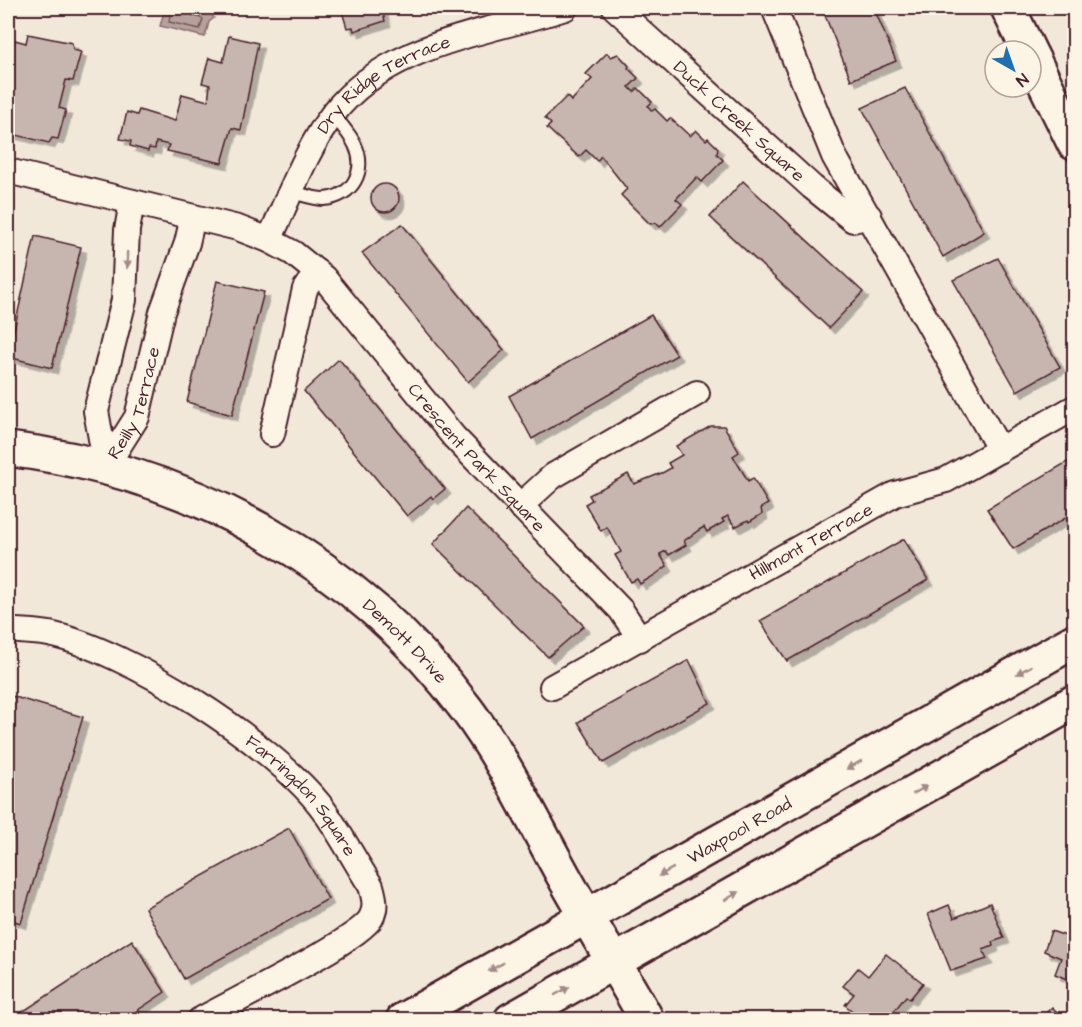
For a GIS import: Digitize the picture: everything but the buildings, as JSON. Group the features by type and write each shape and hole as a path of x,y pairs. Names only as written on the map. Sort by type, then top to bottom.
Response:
{"street":[{"name":"Dry Ridge Terrace","path":"269,240 315,143 333,114 355,90 383,68 414,53 565,8"},
{"name":"Duck Creek Square","path":"615,8 812,187 853,220 869,216"},
{"path":"774,8 834,156 1000,450"},
{"path":"1008,8 1023,39"},
{"path":"1043,80 1074,143"},
{"name":"Crescent Park Square","path":"8,171 238,228 269,240 293,253 317,272 454,437 621,610 640,639"},
{"name":"Reilly Terrace","path":"106,466 96,411 124,300 127,230 132,202"},
{"name":"Reilly Terrace","path":"106,466 136,417 162,312 187,243 193,217"},
{"path":"272,434 305,289 317,272"},
{"path":"124,300 162,312"},
{"path":"520,506 553,476 697,393"},
{"name":"Hillmont Terrace","path":"552,687 895,494 946,480 1074,408"},
{"name":"Demott Drive","path":"8,448 48,453 106,466 169,486 232,513 330,573 374,609 423,657 467,710 499,758 647,1020"},
{"name":"Farringdon Square","path":"8,630 48,634 105,652 166,686 250,739 287,770 320,806 371,886 376,901 371,918 348,939 200,1020"},
{"name":"Waxpool Road","path":"403,1020 1074,641"},
{"path":"511,1020 1074,702"}],"lane":[{"path":"292,192 324,199 346,191 359,177 359,162 355,145 333,114"}],"water":[{"path":"165,8 184,8 202,12 206,9 214,18 209,22 205,37 160,26"}]}
